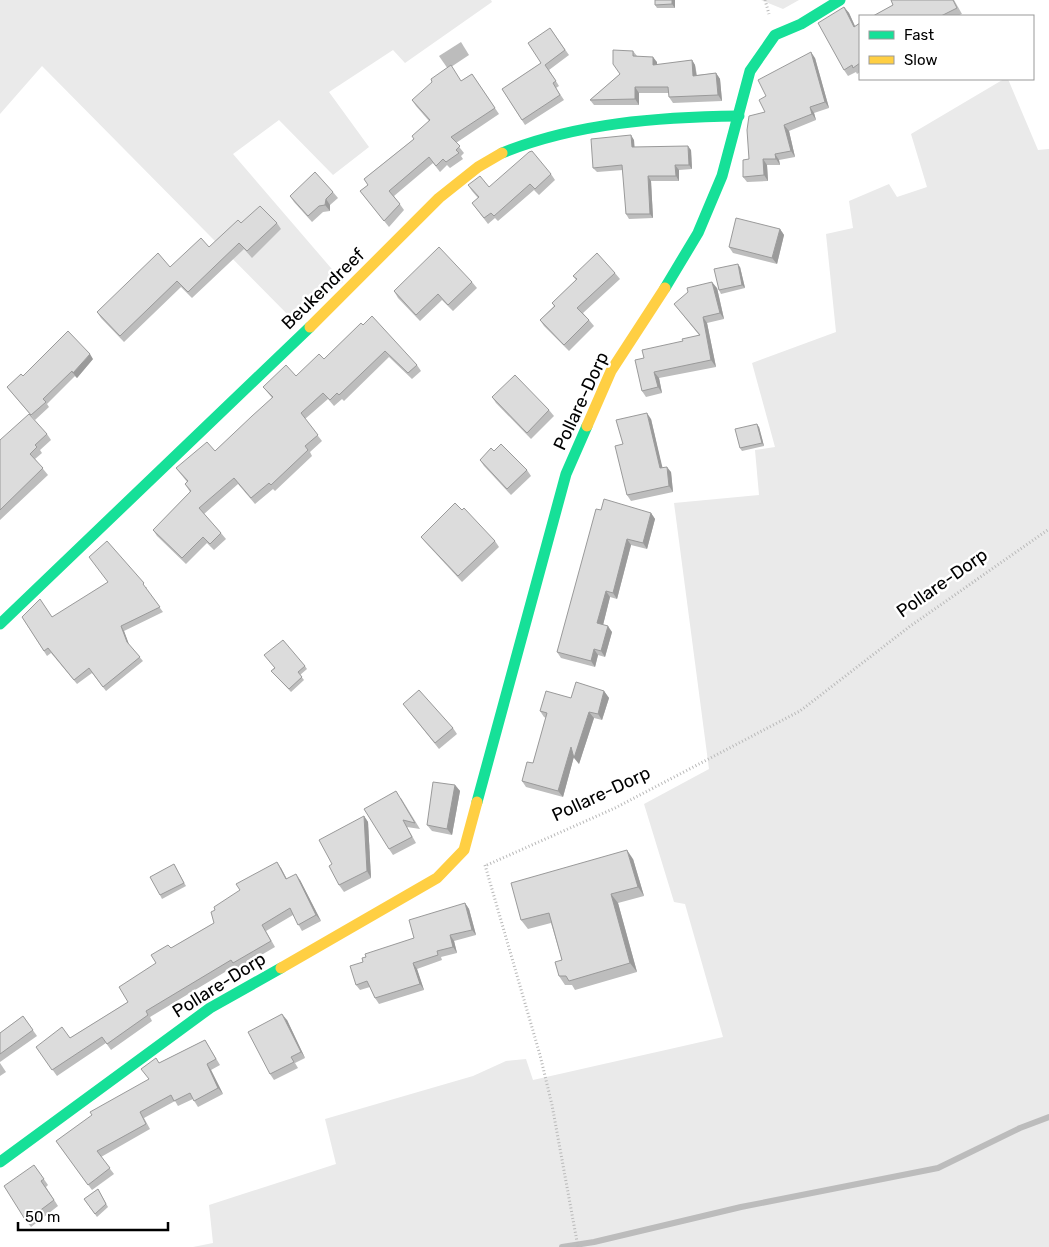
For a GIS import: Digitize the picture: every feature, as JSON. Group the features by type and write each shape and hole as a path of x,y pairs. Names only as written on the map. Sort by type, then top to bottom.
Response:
{"street":[{"name":"Pollare-Dorp","path":"0,1162 210,1008 437,878 464,850 566,474 611,371 670,281 698,234 722,176 750,71 774,35 800,24 840,0"},
{"name":"Beukendreef","path":"0,624 110,516 360,280 446,189 473,169 503,153 541,138 622,125 710,116 738,116"}],"path":[{"name":"Pollare-Dorp","path":"487,865 633,799 800,711 908,627 1049,529"},
{"path":"464,850 487,865 552,1105 578,1247"}],"shaded area":[{"path":"0,0 491,0 492,2 405,63 393,50 329,92 369,147 333,175 279,120 233,154 343,282 293,320 42,66 0,114"},
{"path":"761,0 799,0 783,9"},
{"path":"461,42 469,55 448,69 439,56"},
{"path":"1002,80 1008,80 1038,150 1049,149 1049,1247 193,1247 213,1243 209,1205 336,1164 325,1119 473,1076 506,1061 526,1059 533,1080 723,1037 685,904 674,902 644,804 709,769 674,503 759,495 755,450 775,447 752,363 836,332 826,234 853,228 849,201 889,184 897,197 927,187 911,134"}],"building":[{"path":"655,0 672,0 672,4 655,5"},
{"path":"891,0 953,0 957,8 943,15 875,15 893,5"},
{"path":"844,7 854,27 859,24 859,64 853,68 852,65 844,70 818,23"},
{"path":"550,28 565,50 545,65 556,81 553,83 560,95 522,120 502,89 541,63 528,43"},
{"path":"613,50 633,51 633,56 653,57 653,65 692,60 693,76 716,73 718,95 669,97 668,87 635,87 635,99 590,100 620,74 613,64"},
{"path":"811,52 825,102 810,107 812,114 784,125 791,151 775,154 776,159 763,159 764,175 743,177 743,160 749,159 747,130 749,116 765,112 759,100 766,96 758,80"},
{"path":"451,65 461,81 472,74 495,108 451,137 460,146 456,150 459,153 446,162 443,159 436,166 429,157 389,191 400,204 384,221 360,191 368,185 364,179 414,139 412,136 430,120 412,100 432,82 431,79"},
{"path":"631,135 632,147 688,146 689,165 675,165 676,176 648,176 650,214 626,214 622,165 593,168 591,139"},
{"path":"532,151 551,174 535,189 530,184 494,216 491,213 484,218 472,203 479,197 468,185 480,176 489,187"},
{"path":"315,172 333,192 326,199 325,205 319,206 308,216 290,196"},
{"path":"260,206 277,223 247,251 239,243 188,292 177,281 120,336 97,312 158,253 170,267 201,238 209,247 238,220 241,223"},
{"path":"736,218 780,229 772,258 729,247"},
{"path":"439,247 472,282 448,305 438,294 416,315 394,291"},
{"path":"597,253 615,273 577,308 589,320 564,345 540,320 555,306 552,303 577,279 573,276"},
{"path":"738,264 742,285 719,290 714,269"},
{"path":"712,282 720,313 703,317 711,360 654,372 658,387 642,391 635,360 644,358 642,350 683,341 682,339 700,335 674,304 688,292 687,288"},
{"path":"372,316 417,365 408,373 385,351 339,395 337,393 330,400 323,393 301,413 318,435 305,446 308,450 271,485 269,483 251,498 234,478 199,508 221,533 210,544 203,537 182,558 153,530 191,491 185,484 188,481 176,468 207,442 215,451 273,397 263,387 286,365 296,376 319,354 324,359 361,323 363,325"},
{"path":"68,331 90,354 73,373 72,371 43,399 46,402 31,415 7,387 21,374 23,376"},
{"path":"515,375 549,410 527,433 492,397"},
{"path":"647,413 660,468 667,467 669,486 627,495 615,446 623,444 616,420"},
{"path":"29,414 47,434 35,445 37,447 30,454 43,468 0,510 0,440"},
{"path":"757,424 762,443 740,448 735,429"},
{"path":"501,444 527,470 507,489 480,460 491,448 494,451"},
{"path":"604,499 651,513 643,543 627,539 613,593 606,591 597,623 608,626 601,651 594,649 591,661 557,652 596,509 601,510"},
{"path":"455,503 462,510 464,508 495,541 458,576 421,537"},
{"path":"107,541 144,583 160,607 121,626 127,642 140,657 103,687 89,668 74,680 48,648 44,651 22,617 40,599 52,617 108,582 89,557"},
{"path":"283,640 305,666 298,672 302,677 289,689 271,671 275,668 264,655"},
{"path":"576,682 604,691 598,714 589,712 574,758 571,747 558,791 522,781 527,762 533,763 547,713 540,711 546,691 571,698"},
{"path":"419,690 453,728 435,743 403,704"},
{"path":"433,782 455,785 447,829 427,825"},
{"path":"396,791 415,823 403,820 412,837 389,849 364,809"},
{"path":"364,816 367,871 339,885 329,866 332,864 319,840"},
{"path":"627,850 638,887 611,894 630,963 569,981 566,976 559,976 555,962 562,960 549,913 521,920 511,883"},
{"path":"277,862 286,879 296,874 316,915 298,925 290,908 262,925 271,941 233,963 231,960 146,1011 148,1015 107,1044 102,1037 52,1070 36,1047 62,1027 70,1038 128,1002 119,987 156,963 151,955 168,945 171,948 214,923 211,912 215,910 214,907 240,890 236,884"},
{"path":"174,864 184,883 160,895 150,877"},
{"path":"465,903 472,930 450,935 453,947 437,951 438,955 413,963 420,984 375,998 367,981 356,985 350,966 363,962 362,958 366,957 365,954 414,938 409,920"},
{"path":"282,1014 301,1052 291,1057 294,1062 270,1074 248,1032"},
{"path":"23,1016 33,1030 0,1054 0,1033"},
{"path":"205,1040 216,1059 207,1064 218,1088 194,1101 190,1093 174,1101 171,1095 140,1112 146,1124 97,1151 110,1168 88,1185 56,1141 92,1115 90,1112 149,1079 141,1069 156,1058 159,1063"},
{"path":"34,1165 44,1179 41,1181 54,1200 26,1221 4,1186"},
{"path":"98,1189 106,1204 95,1214 84,1199"}],"waterway":[{"path":"562,1247 594,1242 741,1207 938,1168 1020,1128 1049,1117"}],"traffic: fast":[{"path":"665,288 698,233 722,176 750,71 775,35 801,24 840,0"},
{"path":"502,153 530,143 588,128 648,120 739,116"},
{"path":"0,624 310,327"},
{"path":"477,802 566,474 587,426"},
{"path":"0,1162 210,1008 281,968"}],"traffic: slow":[{"path":"310,327 439,198 478,167 502,153"},
{"path":"587,426 611,371 665,288"},
{"path":"281,968 437,878 464,850 477,802"}]}
